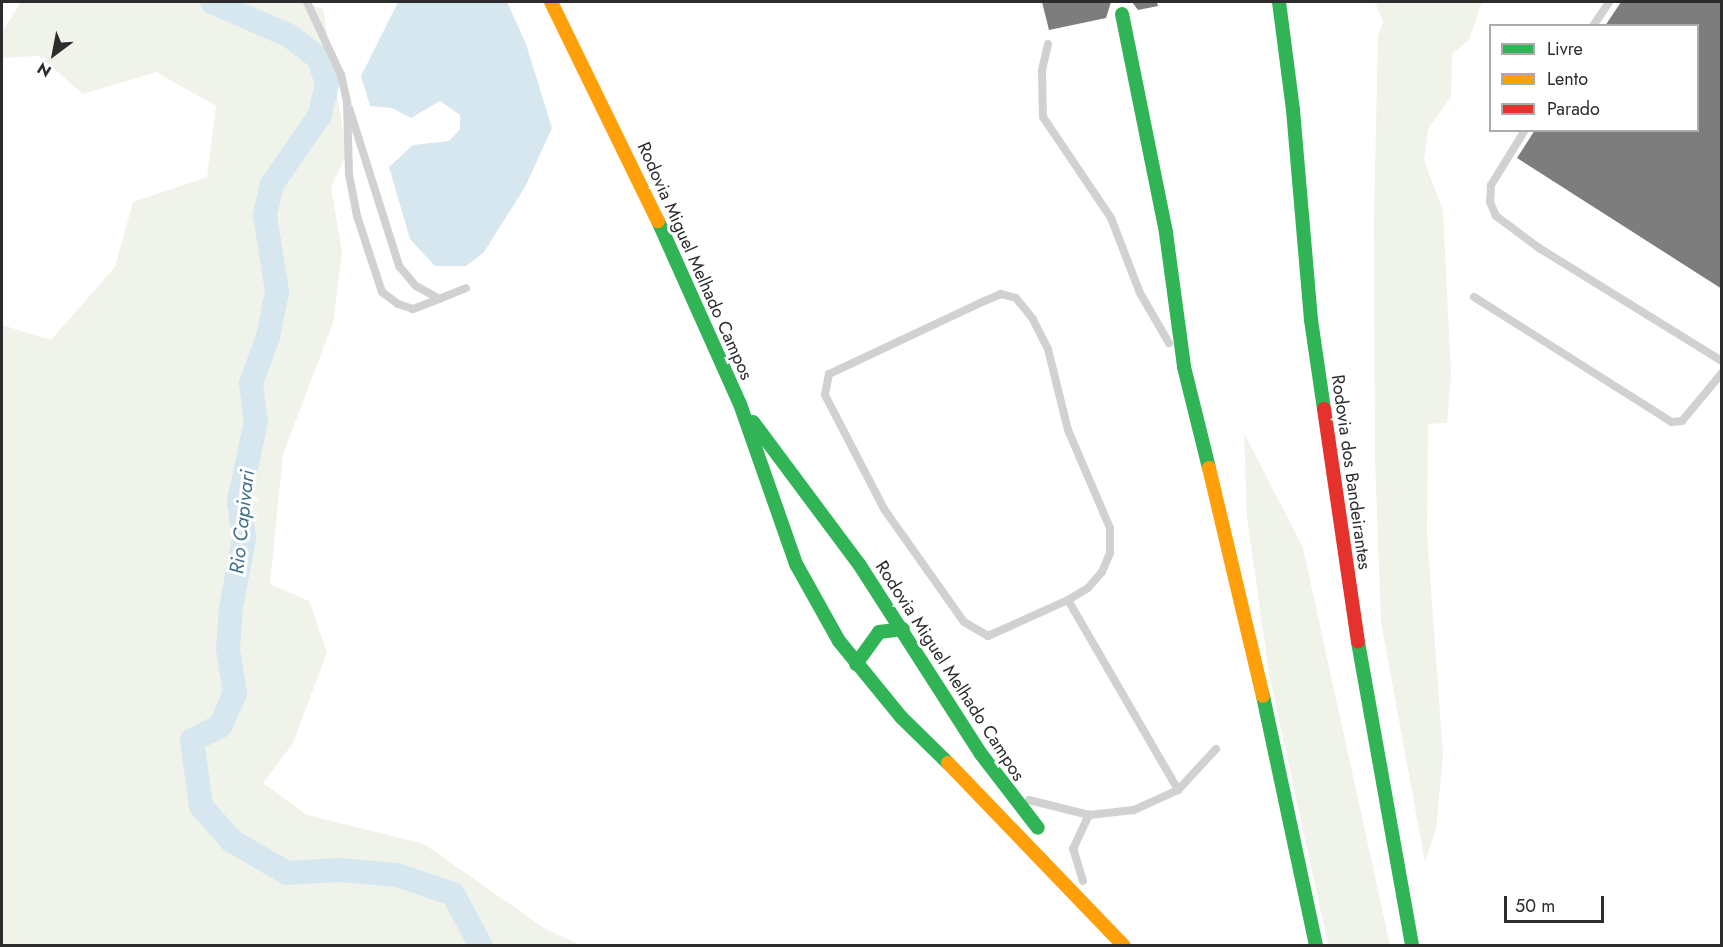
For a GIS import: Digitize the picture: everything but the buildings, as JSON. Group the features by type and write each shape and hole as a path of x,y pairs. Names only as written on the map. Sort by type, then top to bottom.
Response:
{"highway":[{"name":"Rodovia Miguel Melhado Campos","path":"551,2 618,133 740,404 796,564 855,664 901,717 1030,844 1124,945"},
{"name":"Rodovia dos Bandeirantes","path":"1279,2 1293,110 1311,320 1371,731 1412,945"},
{"path":"1122,14 1166,232 1184,367 1258,673 1316,945"},
{"name":"Rodovia Miguel Melhado Campos","path":"579,23 618,133"},
{"name":"Rodovia Miguel Melhado Campos","path":"740,404 903,629 1009,793 1046,837"},
{"path":"855,664 879,632 903,629"},
{"path":"1061,855 1136,937"}],"lane":[{"path":"307,2 341,75 347,102 399,266 416,286 439,299"},
{"path":"1594,24 1609,2"},
{"path":"1048,44 1042,71 1043,117 1112,218 1140,293 1184,367"},
{"path":"347,102 349,174 357,216 382,292 398,304 413,309 466,288"},
{"path":"1524,132 1491,185 1490,202 1496,216 1548,254 1722,361"},
{"path":"1001,294 1016,298 1033,319 1048,349 1068,430 1110,528 1110,553 1102,572 1088,588 1068,600 988,636 964,622 884,509 825,395 829,375 1001,294"},
{"path":"1474,297 1672,422 1682,421 1722,373"},
{"path":"1068,600 1178,790"},
{"path":"1009,793 1089,815 1134,810 1178,790 1216,749"},
{"path":"1089,815 1073,849 1090,889"}],"shaded area":[{"path":"21,2 303,2 323,9 347,154 331,187 342,252 333,323 283,454 270,584 309,601 327,652 293,743 263,783 307,815 424,844 544,928 580,945 2,945 2,325 51,340 115,267 133,202 207,177 216,106 156,72 83,94 39,56 2,58 2,32"},
{"path":"398,2 507,2 526,44 552,128 525,187 484,252 466,266 435,266 410,239 389,167 413,145 449,141 460,129 460,115 440,101 411,118 392,108 370,106 361,76"},
{"path":"1375,2 1482,2 1469,40 1452,54 1451,97 1428,129 1424,160 1443,211 1451,375 1447,423 1428,424 1427,533 1443,755 1436,829 1425,862 1381,622 1375,460 1374,219 1378,36 1383,22"},
{"path":"1244,433 1303,548 1390,945 1328,945 1269,674 1247,517"}],"waterway":[{"name":"Rio Capivari","path":"212,2 290,36 319,59 327,84 320,115 272,184 265,215 277,292 268,337 251,383 256,421 239,502 244,539 231,607 228,649 235,693 220,726 192,740 201,806 232,841 287,873 339,870 397,875 453,894 481,946"}],"traffic: fast":[{"path":"1279,2 1293,110 1311,320 1324,409"},
{"path":"1122,14 1166,233 1184,367 1209,468"},
{"path":"658,221 740,404 796,564 839,641 901,717 948,763"},
{"path":"753,422 859,564 981,754 1038,828"},
{"path":"856,664 879,632 903,629"},
{"path":"1358,642 1412,946"},
{"path":"1263,696 1316,946"}],"traffic: slow":[{"path":"551,2 658,221"},
{"path":"1209,468 1263,696"},
{"path":"948,763 1124,946"}],"traffic: jam":[{"path":"1324,409 1358,642"}]}
